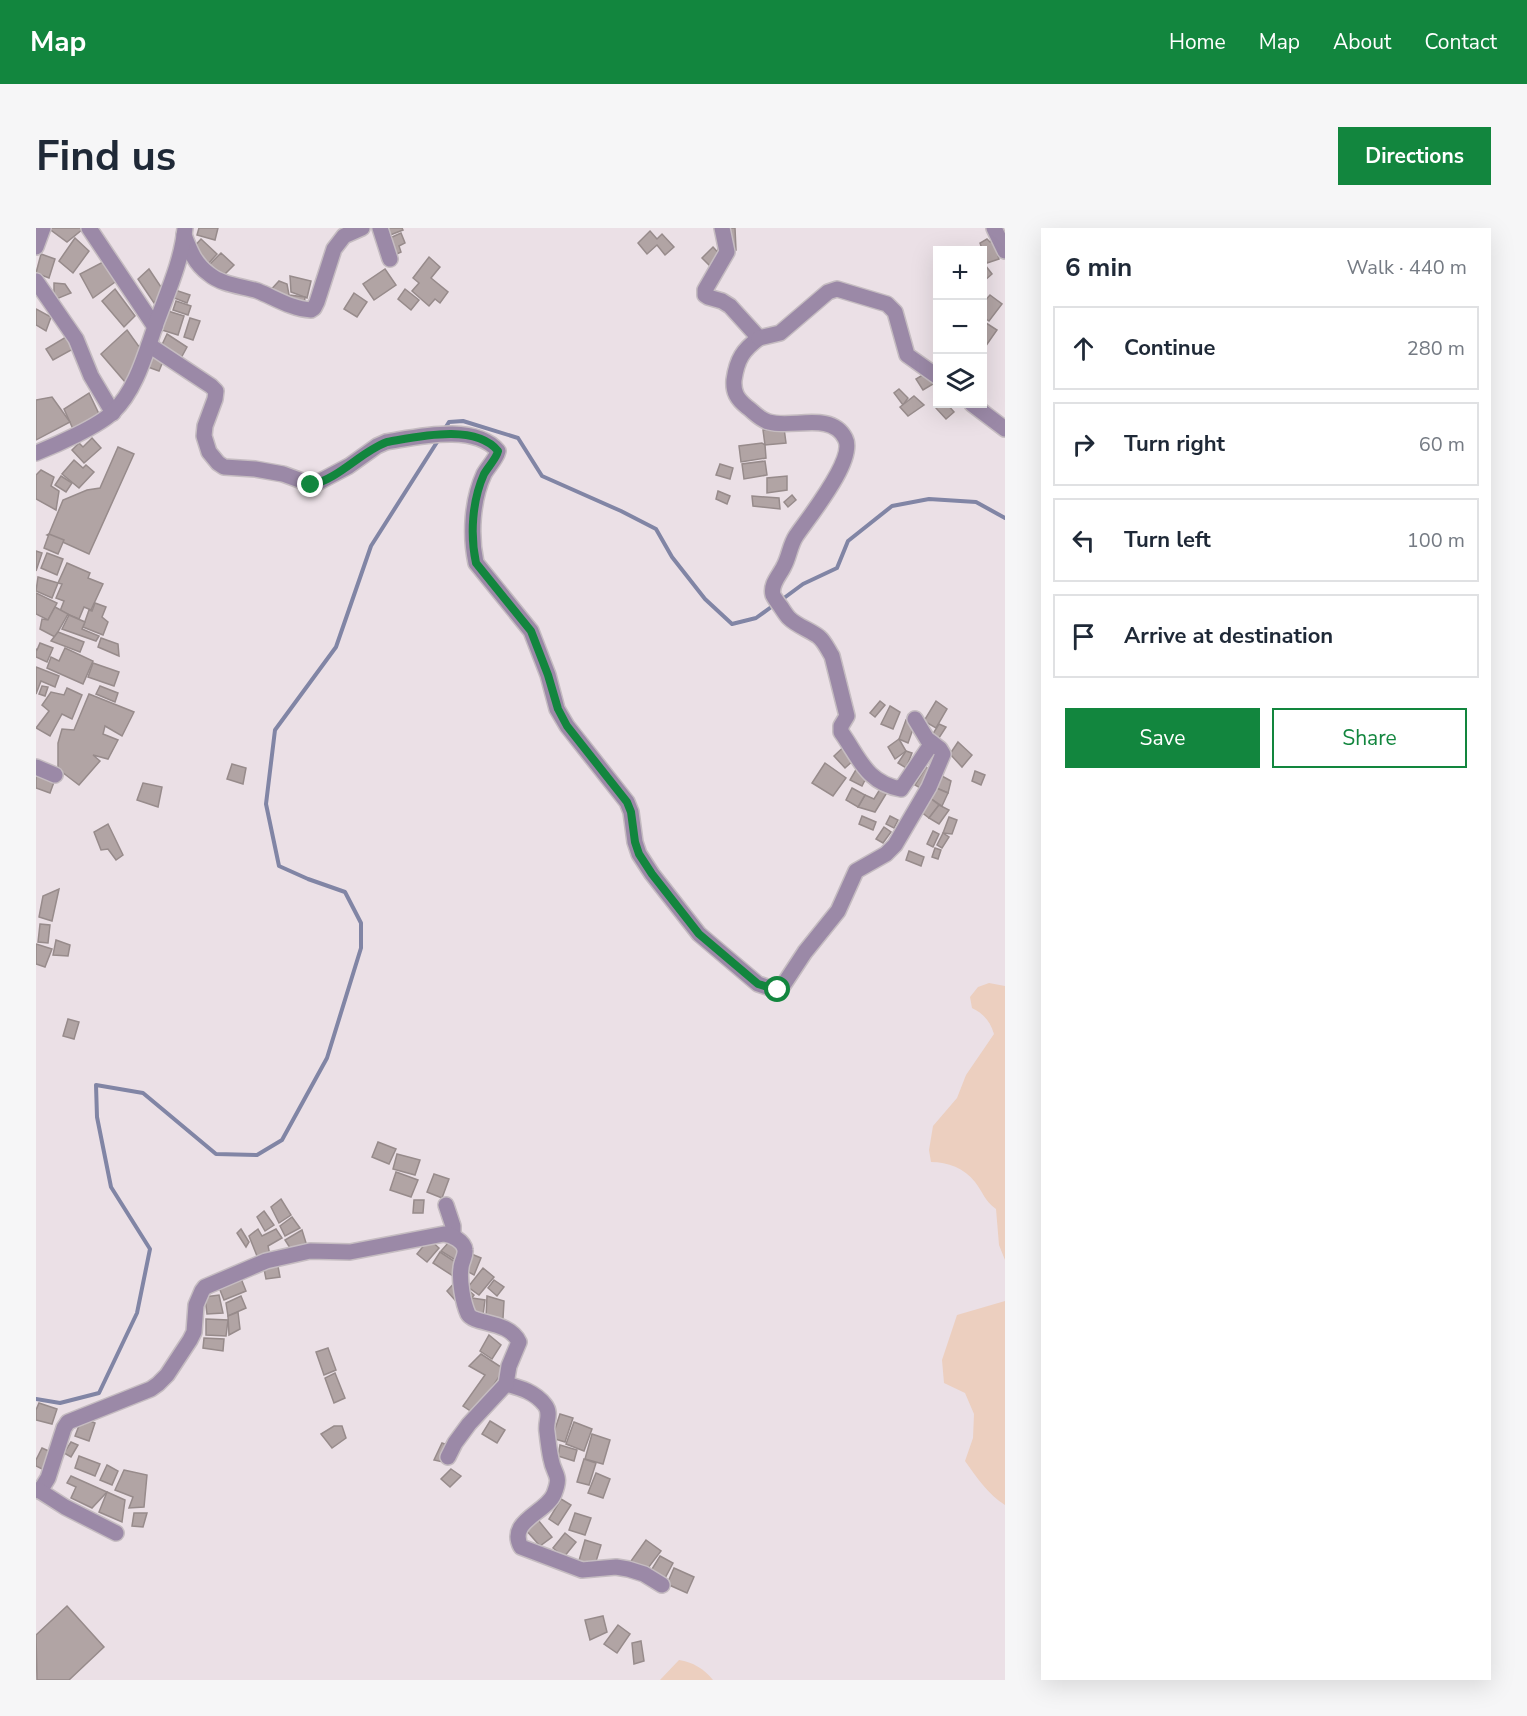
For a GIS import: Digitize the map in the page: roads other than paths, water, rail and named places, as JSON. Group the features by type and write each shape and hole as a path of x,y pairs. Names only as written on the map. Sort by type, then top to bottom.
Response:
{"street":[{"path":"36,247 43,228"},
{"path":"89,228 155,327"},
{"path":"184,236 193,259 209,275 302,309 311,310 317,302 334,249 344,236 362,228"},
{"path":"380,228 390,259"},
{"path":"722,228 727,252 706,289 705,295 730,306 759,338"},
{"path":"994,228 1005,251"},
{"path":"36,453 104,420 127,395 149,345 177,267 184,236"},
{"path":"38,288 76,339 91,376 113,412"},
{"path":"932,743 901,789 876,779 863,767 841,732 841,726 847,716 832,656 820,638 789,619 775,599 773,586 785,565 795,537 829,488 845,459 848,445 845,436 831,425 770,423 738,399 734,390 734,381 738,363 745,349 759,338 780,333 828,292 840,289 859,297 887,304 892,308 905,352 910,359 933,374"},
{"path":"149,345 216,391 204,436 209,452 221,466 283,474 313,485 349,466 377,446 396,441 457,433 488,443 498,451 485,473 476,498 473,521 473,550 476,563 531,631 558,709 567,726 627,802 631,812 636,848 652,874 699,934 758,984 776,990 782,987 805,952 838,911 856,871 886,854 895,845 925,795 943,755 942,751 927,740 915,719"},
{"path":"977,408 1005,429"},
{"path":"36,767 55,775"},
{"path":"446,1205 453,1227 453,1236"},
{"path":"116,1533 65,1507 38,1490 48,1478 64,1428 68,1422 151,1389 167,1374 190,1340 194,1332 196,1305 202,1291 206,1287 266,1261 310,1251 350,1252 444,1234 453,1236 463,1245 465,1250 461,1268 461,1286 468,1314 475,1320 504,1328 519,1342 509,1366 506,1384 469,1424 448,1457"},
{"path":"506,1384 531,1392 548,1409 546,1429 551,1461 558,1477 550,1502 520,1527 518,1539 521,1547 582,1570 616,1567 628,1569 644,1574 662,1585"}],"waterway":[{"path":"444,430 449,422 463,421 518,438 542,476 656,529 672,557 705,599 732,624 756,618 774,605"},
{"path":"36,1399 60,1403 99,1393 137,1313 150,1249 111,1187 97,1117 96,1085 143,1093 216,1154 257,1155 282,1140 327,1058 361,948 361,923 345,892 279,866 266,804 275,730 336,647 371,546 439,439"},
{"path":"780,601 803,584 837,568 848,541 892,506 929,499 976,502 1005,518"}]}
